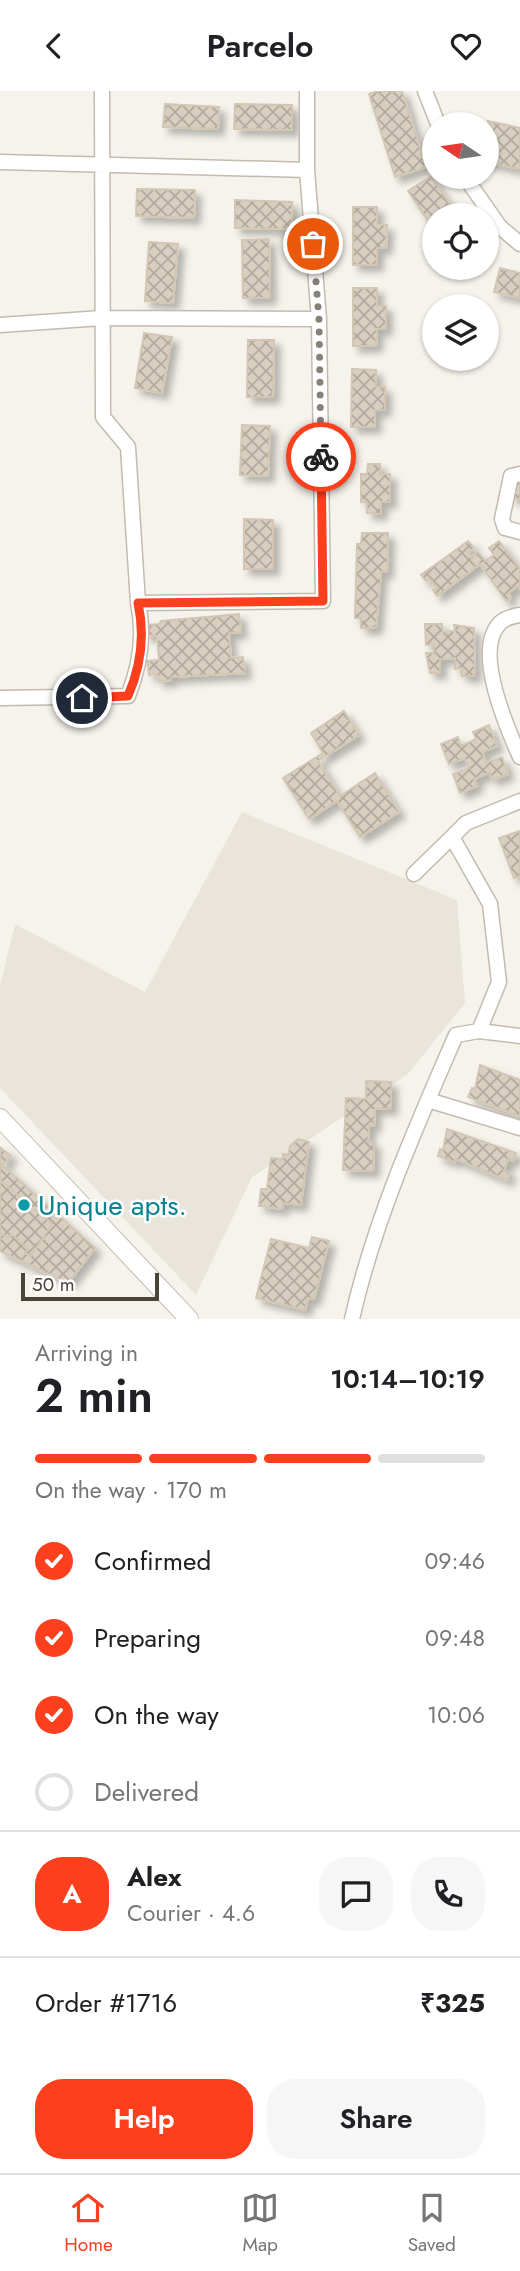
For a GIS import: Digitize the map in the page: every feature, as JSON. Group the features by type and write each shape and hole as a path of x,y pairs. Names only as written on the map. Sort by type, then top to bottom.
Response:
{"street":[{"path":"0,698 128,696 139,670 142,621 138,603 128,447 103,417 102,91"},
{"path":"138,603 323,601 319,319 307,170 307,91"},
{"path":"425,91 433,112"},
{"path":"0,162 307,170"},
{"path":"473,189 500,227 520,244"},
{"path":"0,325 102,318 319,319"},
{"path":"520,474 512,476 502,519 505,528 520,532"},
{"path":"520,615 502,621 492,634 492,687 520,757"},
{"path":"414,874 466,823 520,801"},
{"path":"452,838 490,904 499,982 479,1031"},
{"path":"352,1319 362,1273 428,1100 456,1035 479,1031 520,1036"},
{"path":"428,1100 520,1128"},
{"path":"0,1118 189,1319"}],"shaded area":[{"path":"242,812 457,900 465,1003 408,1074 252,1177 196,1295 0,1088 0,985 15,924 145,992"}],"building":[{"path":"378,91 402,91 422,154 422,168 395,177 369,94"},
{"path":"165,104 219,107 218,129 163,127"},
{"path":"235,104 292,105 292,130 234,129"},
{"path":"499,123 520,128 520,169 499,165"},
{"path":"422,182 422,189 440,189 449,203 422,203 422,212 408,191"},
{"path":"137,189 195,190 194,218 136,216"},
{"path":"235,200 292,202 292,229 235,228"},
{"path":"353,207 377,207 377,225 387,225 386,248 377,248 377,265 353,265"},
{"path":"269,239 270,298 243,298 242,240"},
{"path":"149,242 178,244 173,303 145,301"},
{"path":"500,268 520,273 520,298 494,292"},
{"path":"353,288 377,288 377,306 386,306 386,329 377,329 376,346 353,346"},
{"path":"144,333 172,337 162,393 135,388"},
{"path":"248,340 274,340 273,397 247,397"},
{"path":"352,369 376,370 376,387 385,387 385,410 375,410 375,427 351,427"},
{"path":"242,425 270,426 268,476 240,475"},
{"path":"368,464 380,464 380,474 390,474 390,502 381,502 381,514 367,513 367,502 361,502 361,474 367,474"},
{"path":"514,477 520,478 520,499 510,497"},
{"path":"244,519 273,520 273,569 244,569"},
{"path":"362,533 388,533 387,572 381,572 376,628 361,628 361,618 355,618 357,544 361,544"},
{"path":"468,541 474,548 468,553 471,557 478,552 485,561 494,555 489,548 499,541 520,569 520,589 518,586 508,593 511,598 506,601 480,564 437,596 433,590 437,588 430,579 426,581 421,575"},
{"path":"239,614 241,632 229,633 231,658 243,657 245,673 171,677 171,680 159,681 157,674 149,675 147,661 159,660 157,636 145,635 144,625"},
{"path":"425,624 442,624 443,632 455,631 454,625 474,628 475,676 462,676 462,668 455,669 455,658 440,659 440,673 430,673 426,653 434,653 434,644 426,645"},
{"path":"344,711 359,735 318,761 340,796 375,773 399,812 360,837 337,801 309,819 283,778 323,753 311,733"},
{"path":"489,725 497,746 482,752 486,763 502,757 508,774 492,780 490,772 474,779 477,786 460,793 453,774 469,768 465,758 449,764 441,744 458,737 461,746 476,739 473,732"},
{"path":"520,831 520,876 514,878 499,838"},
{"path":"480,1065 520,1080 520,1116 468,1097 472,1088 475,1089"},
{"path":"366,1081 391,1082 391,1109 375,1108 374,1126 369,1126 368,1142 374,1143 373,1171 343,1170 346,1098 366,1099"},
{"path":"447,1129 516,1153 513,1161 508,1159 504,1171 510,1173 507,1180 456,1159 455,1162 438,1156 440,1149 443,1150"},
{"path":"298,1139 309,1142 301,1205 283,1203 282,1209 259,1206 261,1189 267,1189 271,1158 283,1159 283,1154 288,1155 290,1146"},
{"path":"0,1147 11,1156 0,1169"},
{"name":"Unique apts.","path":"0,1163 95,1248 68,1283 0,1251"},
{"path":"0,1180 52,1224 31,1256 25,1253 28,1248 11,1234 7,1238 0,1232"},
{"path":"312,1237 329,1241 314,1299 308,1298 305,1310 256,1298 271,1239 309,1248"}],"way so far":[{"path":"313,244 319,319 321,457"}],"place":[{"name":"Unique apts.","path":"24,1205"}],"route":[{"path":"82,698 128,696 139,670 142,621 138,603 323,601 321,457"}]}
